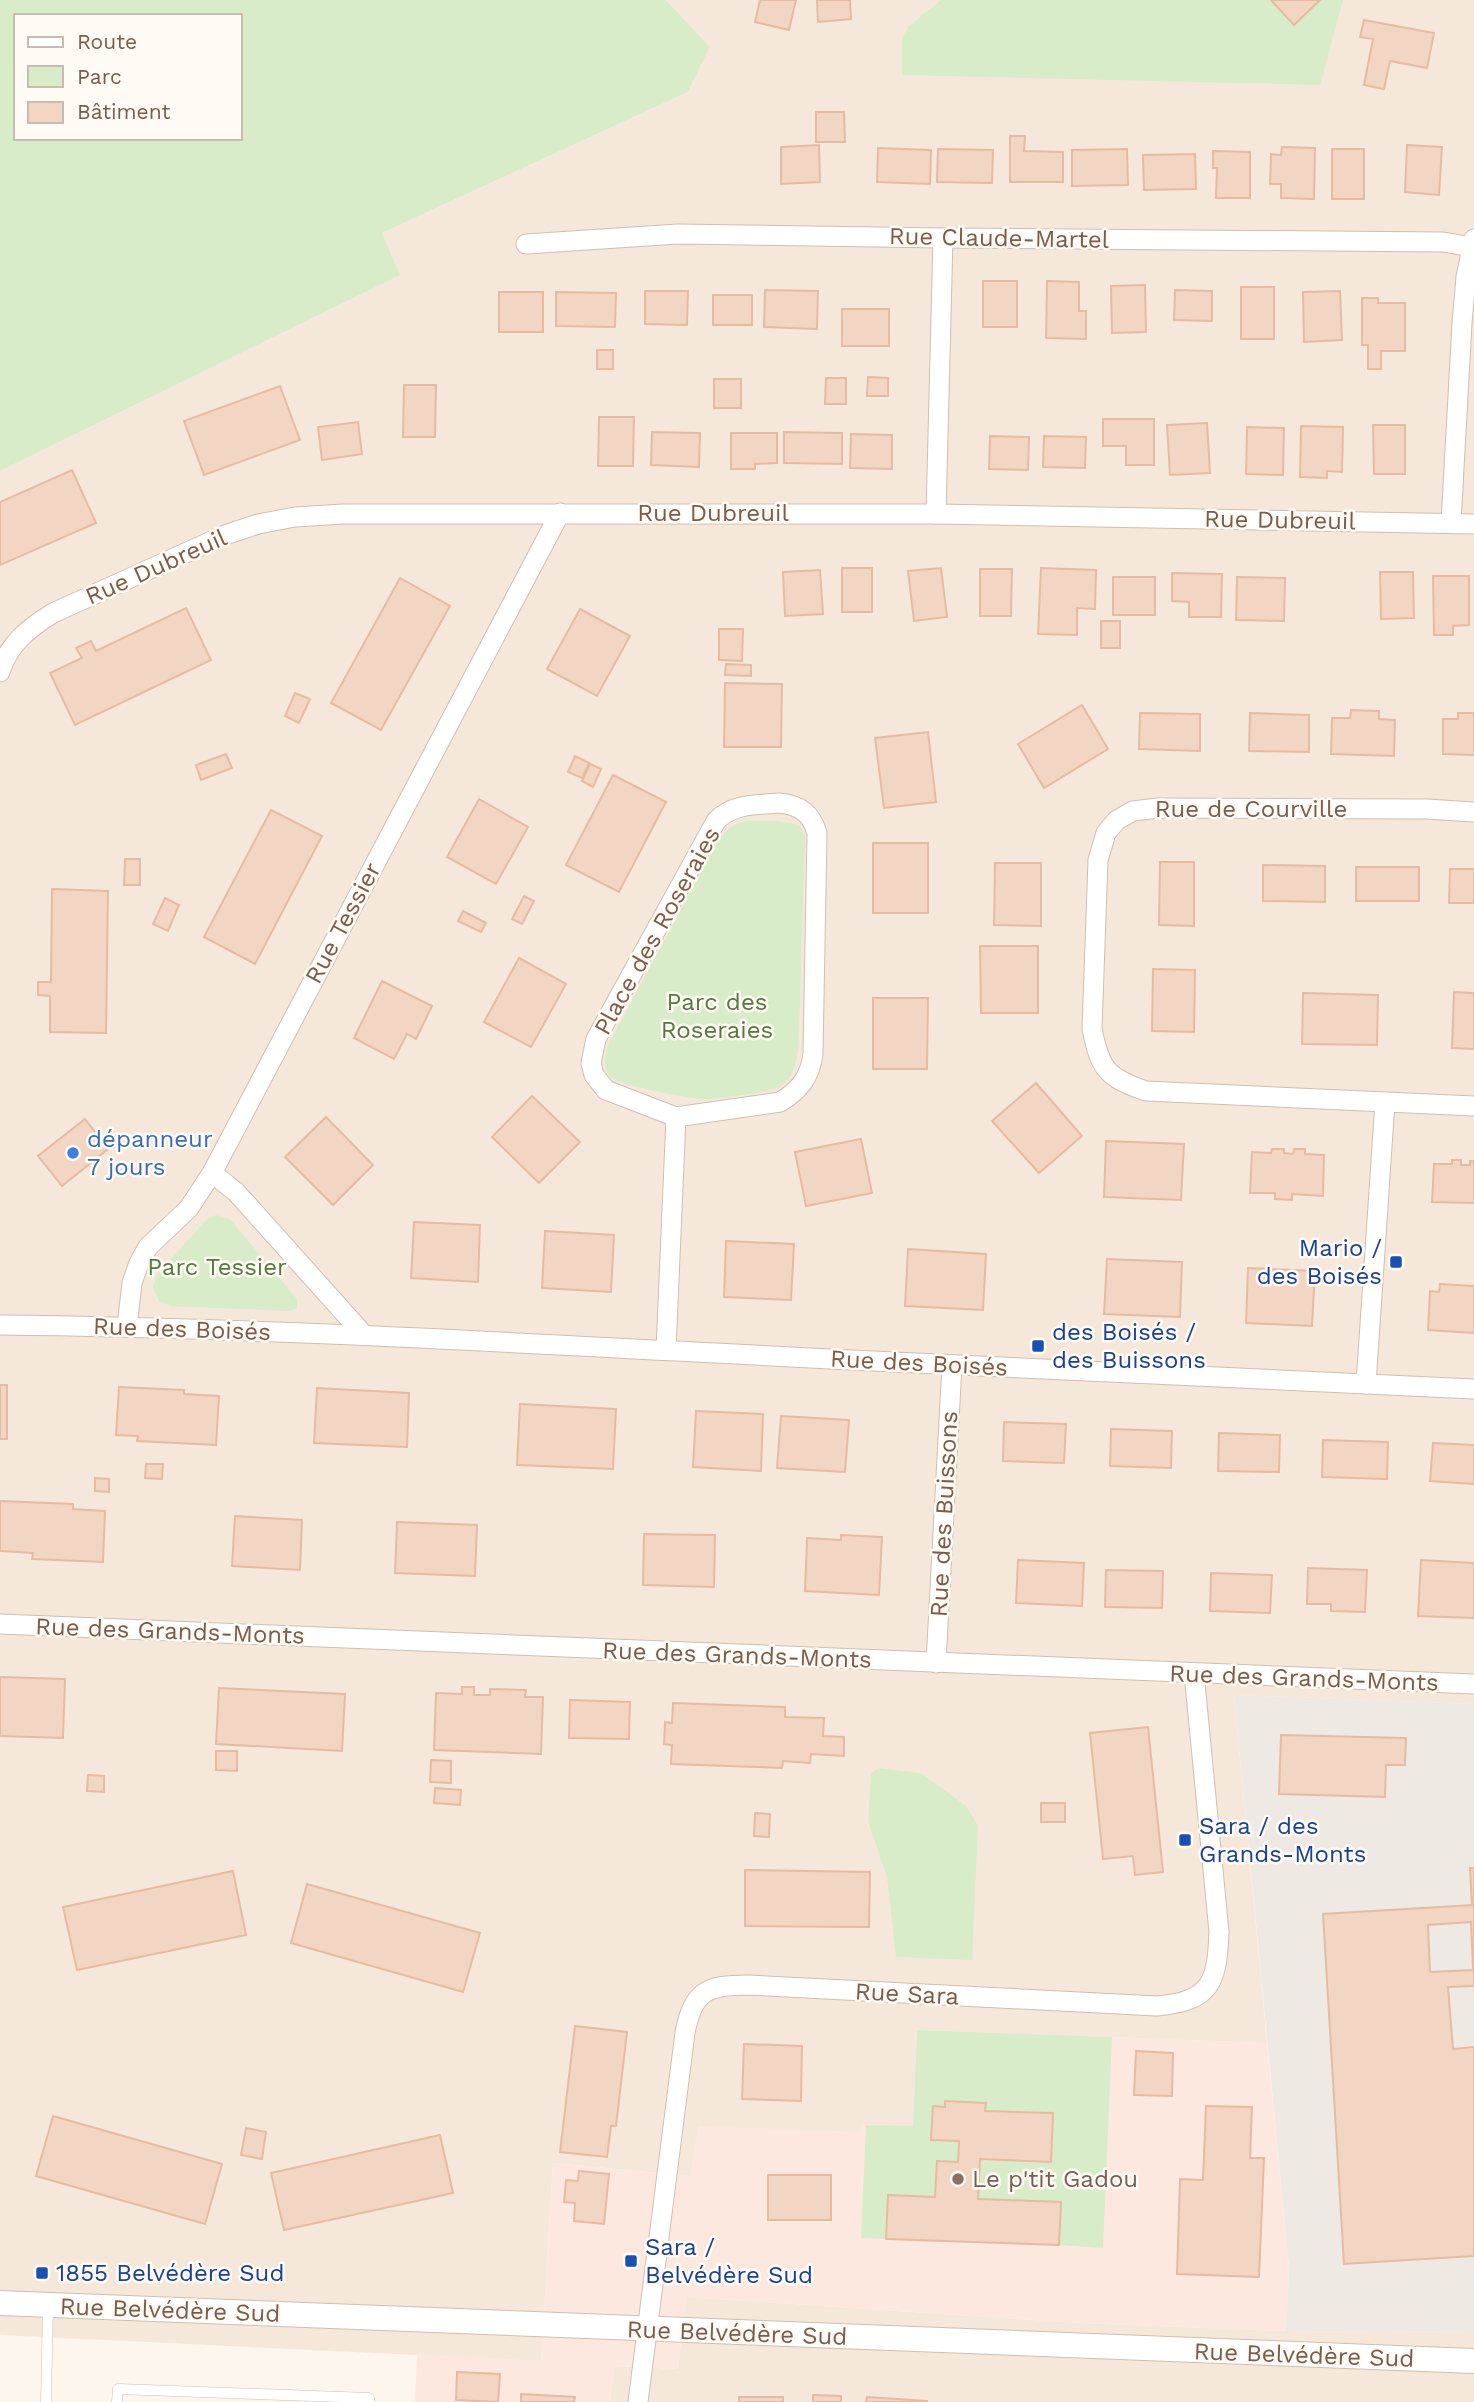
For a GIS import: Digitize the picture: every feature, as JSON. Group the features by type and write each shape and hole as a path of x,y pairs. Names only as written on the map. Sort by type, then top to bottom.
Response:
{"street":[{"name":"Rue Claude-Martel","path":"526,244 678,234 1473,243"},
{"path":"936,514 943,238"},
{"path":"1451,523 1462,323 1466,277 1473,243"},
{"name":"Rue Tessier","path":"127,1326 132,1283 139,1263 148,1247 189,1208 212,1173 560,513"},
{"name":"Rue Dubreuil","path":"0,672 18,638 31,626 53,613 225,535 258,524 295,517 343,514 936,514 1474,524"},
{"name":"Place des Roseraies","path":"790,804 812,818 817,833 812,1067 795,1093 780,1101 676,1117 606,1090 594,1075 591,1063 596,1039 716,821 730,810 740,807 790,804"},
{"name":"Rue de Courville","path":"1474,812 1427,809 1158,808 1133,811 1117,820 1106,833 1098,860 1092,1029 1097,1056 1107,1071 1123,1084 1146,1091 1474,1106"},
{"path":"1366,1384 1385,1102"},
{"path":"666,1350 676,1117"},
{"path":"212,1173 236,1192 364,1335"},
{"name":"Rue des Boisés","path":"0,1325 127,1326 364,1335 1474,1389"},
{"name":"Rue des Buissons","path":"936,1663 952,1365"},
{"name":"Rue des Grands-Monts","path":"0,1624 1474,1684"},
{"name":"Rue Sara","path":"638,2402 688,2017 699,1996 709,1989 725,1985 748,1985 1157,2006 1182,2004 1199,1996 1210,1983 1218,1965 1219,1933 1194,1673"},
{"name":"Rue Belvédère Sud","path":"0,2303 1474,2361"}],"lane":[{"path":"46,2402 48,2305"},
{"path":"117,2402 118,2389 182,2397 369,2398 369,2402"}],"shaded area":[{"path":"666,0 1474,0 1474,1704 1234,1695 1267,2043 917,2030 913,2126 861,2124 861,2132 690,2176 553,2163 541,2361 0,2335 0,471 399,275 382,233 688,92 710,47"},
{"path":"1234,1695 1474,1704 1474,2333 1286,2331 1289,2267"},
{"path":"917,2030 1267,2043 1289,2267 1286,2331 1079,2323 686,2297 678,2369 614,2366 610,2402 415,2402 417,2354 541,2361 553,2163 690,2176 698,2126 860,2132 861,2124 913,2126"},
{"path":"686,2297 1079,2323 1286,2331 1474,2333 1474,2402 610,2402 614,2366 678,2369"}],"green space":[{"path":"0,0 666,0 710,47 688,92 382,233 400,275 0,471"},
{"path":"941,0 1343,0 1320,85 902,75 902,39 908,27"},
{"name":"Parc des Roseraies","path":"777,821 799,825 805,836 799,1042 790,1077 774,1089 710,1099 659,1092 611,1077 606,1067 607,1047 717,842 736,824"},
{"name":"Parc Tessier","path":"216,1215 230,1219 297,1299 297,1309 287,1311 171,1306 159,1301 153,1288 156,1276 207,1219"},
{"path":"878,1768 921,1773 966,1806 978,1826 972,1960 896,1957 887,1877 868,1821 871,1774"},
{"path":"917,2030 1112,2037 1103,2248 1059,2245 1060,2202 978,2199 980,2159 1052,2114 985,2111 985,2103 946,2101 945,2107 933,2107 931,2139 959,2141 958,2162 937,2161 935,2197 888,2195 886,2239 861,2238 866,2125 913,2126"}],"building":[{"path":"760,0 796,0 789,30 755,22"},
{"path":"817,0 850,0 851,19 818,22"},
{"path":"1271,0 1320,0 1294,25"},
{"path":"1364,20 1434,33 1427,68 1390,61 1384,89 1364,85 1373,39 1360,37"},
{"path":"816,112 844,112 845,142 816,142"},
{"path":"1010,136 1025,136 1024,151 1063,152 1063,182 1010,182"},
{"path":"819,145 820,182 781,184 781,147"},
{"path":"1407,145 1442,147 1439,195 1405,192"},
{"path":"1282,147 1315,148 1314,199 1281,198 1281,184 1270,184 1271,154 1281,155"},
{"path":"878,148 931,150 930,184 877,182"},
{"path":"938,149 993,150 992,183 937,182"},
{"path":"1127,149 1128,185 1072,186 1072,150"},
{"path":"1332,149 1364,149 1364,199 1332,199"},
{"path":"1213,151 1250,152 1250,198 1216,198 1217,168 1213,168"},
{"path":"1195,154 1196,189 1144,190 1143,155"},
{"path":"983,281 1017,281 1017,327 983,327"},
{"path":"1047,281 1079,282 1079,311 1086,311 1086,339 1046,338"},
{"path":"1145,285 1146,332 1112,333 1111,286"},
{"path":"1241,287 1274,287 1274,339 1241,339"},
{"path":"765,290 818,291 817,329 764,327"},
{"path":"1175,290 1212,291 1212,321 1174,320"},
{"path":"645,291 688,291 687,325 645,324"},
{"path":"1340,291 1342,340 1304,342 1303,292"},
{"path":"499,292 543,292 543,332 499,332"},
{"path":"556,292 616,293 615,327 556,326"},
{"path":"713,295 752,295 752,325 713,325"},
{"path":"1362,298 1378,298 1378,303 1405,303 1405,351 1381,351 1381,369 1368,369 1368,345 1362,345"},
{"path":"842,309 889,309 889,346 842,346"},
{"path":"597,350 613,350 613,369 597,369"},
{"path":"868,377 888,378 888,396 867,396"},
{"path":"826,378 846,378 846,404 825,404"},
{"path":"714,379 741,379 741,408 714,408"},
{"path":"404,385 436,385 435,437 403,437"},
{"path":"280,386 300,440 204,475 184,421"},
{"path":"599,417 634,417 633,466 598,466"},
{"path":"1103,419 1154,419 1154,465 1126,465 1126,446 1103,446"},
{"path":"358,422 362,454 322,460 318,427"},
{"path":"1207,423 1210,473 1170,475 1167,425"},
{"path":"1373,425 1405,425 1405,474 1374,474"},
{"path":"1301,426 1343,427 1342,472 1327,471 1327,478 1300,477"},
{"path":"1247,427 1284,428 1283,475 1246,474"},
{"path":"652,432 700,433 699,467 651,465"},
{"path":"784,432 842,433 842,464 784,463"},
{"path":"731,433 777,433 777,463 755,464 755,469 731,469"},
{"path":"851,434 892,435 892,469 850,468"},
{"path":"990,436 1029,437 1028,470 989,469"},
{"path":"1044,436 1086,437 1085,468 1043,467"},
{"path":"72,470 96,523 0,565 0,502"},
{"path":"842,568 872,568 872,612 842,612"},
{"path":"941,568 947,617 914,621 908,571"},
{"path":"1041,568 1096,570 1095,609 1077,608 1077,635 1038,634"},
{"path":"980,569 1012,569 1011,616 980,616"},
{"path":"820,570 823,614 785,616 783,572"},
{"path":"1380,572 1413,572 1414,618 1381,619"},
{"path":"1172,573 1222,574 1221,617 1189,617 1189,602 1172,601"},
{"path":"1433,576 1469,576 1469,625 1453,626 1453,635 1434,635"},
{"path":"1113,577 1155,577 1155,615 1113,615"},
{"path":"1237,577 1285,578 1284,621 1236,620"},
{"path":"400,578 450,606 381,730 331,703"},
{"path":"186,608 211,660 75,725 50,673 82,658 76,648 91,641 96,651"},
{"path":"580,609 630,636 597,696 547,669"},
{"path":"1101,621 1120,621 1120,648 1101,648"},
{"path":"719,629 743,629 742,661 719,660"},
{"path":"726,664 751,665 751,676 725,675"},
{"path":"725,683 782,684 781,747 724,747"},
{"path":"295,693 310,699 299,723 285,716"},
{"path":"1082,705 1108,749 1044,788 1018,744"},
{"path":"1351,710 1379,711 1379,719 1395,720 1394,756 1331,754 1332,718 1350,718"},
{"path":"1140,713 1200,714 1200,751 1139,749"},
{"path":"1250,713 1309,715 1309,752 1249,751"},
{"path":"1458,713 1474,713 1474,755 1443,754 1443,719 1458,719"},
{"path":"928,732 936,802 884,808 875,738"},
{"path":"226,754 232,768 201,780 196,765"},
{"path":"575,756 589,763 582,778 568,772"},
{"path":"590,764 601,769 593,787 582,781"},
{"path":"613,775 666,802 619,892 566,865"},
{"path":"479,799 528,827 496,884 447,857"},
{"path":"271,810 322,836 255,964 204,937"},
{"path":"873,843 928,843 928,913 873,913"},
{"path":"125,859 140,859 140,885 124,885"},
{"path":"1160,862 1194,862 1194,926 1159,925"},
{"path":"995,863 1041,863 1041,926 994,925"},
{"path":"1263,865 1325,866 1325,902 1263,901"},
{"path":"1356,867 1419,867 1419,901 1356,901"},
{"path":"1450,869 1474,869 1474,903 1449,903"},
{"path":"52,889 108,891 106,1033 50,1032 50,996 38,995 38,982 51,982"},
{"path":"524,896 534,901 522,924 512,919"},
{"path":"165,898 179,905 168,931 153,924"},
{"path":"463,911 486,923 481,932 458,921"},
{"path":"980,946 1038,946 1038,1013 981,1013"},
{"path":"519,958 566,984 531,1047 484,1022"},
{"path":"1153,969 1195,970 1194,1032 1152,1031"},
{"path":"382,981 432,1006 416,1039 407,1034 394,1059 354,1038"},
{"path":"1454,992 1474,993 1474,1049 1452,1048"},
{"path":"1303,993 1378,995 1377,1045 1302,1044"},
{"path":"873,998 928,998 927,1069 873,1069"},
{"path":"1036,1083 1082,1136 1039,1173 992,1121"},
{"path":"532,1096 580,1142 539,1183 492,1137"},
{"path":"326,1117 373,1165 333,1205 285,1157"},
{"name":"dépanneur 7 jours","path":"85,1119 108,1149 62,1186 38,1156"},
{"path":"861,1139 872,1193 806,1206 795,1152"},
{"path":"1106,1141 1184,1144 1181,1200 1104,1197"},
{"path":"1272,1149 1284,1149 1284,1153 1293,1154 1294,1149 1305,1149 1305,1154 1324,1155 1323,1196 1292,1194 1292,1200 1275,1199 1275,1193 1250,1193 1252,1152 1271,1153"},
{"path":"1452,1160 1461,1160 1461,1165 1470,1165 1470,1161 1474,1161 1474,1203 1432,1202 1434,1164 1452,1164"},
{"path":"414,1222 480,1225 478,1282 411,1278"},
{"path":"545,1231 614,1235 611,1292 542,1288"},
{"path":"726,1241 794,1244 791,1300 724,1297"},
{"path":"908,1249 986,1254 983,1310 905,1306"},
{"path":"1107,1259 1182,1262 1180,1317 1104,1314"},
{"path":"1248,1268 1315,1271 1312,1326 1246,1323"},
{"path":"1440,1284 1474,1286 1474,1333 1428,1330 1430,1291 1439,1292"},
{"path":"0,1385 7,1385 7,1439 0,1439"},
{"path":"119,1387 184,1390 184,1394 219,1396 216,1445 137,1441 138,1436 116,1435"},
{"path":"317,1388 409,1393 407,1447 314,1443"},
{"path":"520,1404 616,1409 613,1469 517,1465"},
{"path":"696,1411 763,1414 761,1471 693,1467"},
{"path":"781,1416 849,1420 845,1472 777,1468"},
{"path":"1004,1422 1066,1424 1064,1463 1003,1461"},
{"path":"1111,1429 1172,1431 1171,1468 1110,1466"},
{"path":"1219,1433 1280,1435 1279,1472 1218,1471"},
{"path":"1323,1440 1388,1442 1387,1479 1322,1477"},
{"path":"1433,1443 1474,1445 1474,1484 1430,1481"},
{"path":"146,1464 163,1464 162,1479 145,1478"},
{"path":"95,1478 109,1479 109,1492 95,1491"},
{"path":"0,1501 73,1504 73,1509 105,1511 103,1562 32,1559 33,1553 0,1551"},
{"path":"235,1516 302,1520 300,1570 232,1566"},
{"path":"397,1522 477,1525 475,1576 395,1573"},
{"path":"644,1534 715,1535 714,1587 643,1585"},
{"path":"841,1535 882,1537 879,1595 805,1591 807,1538 841,1540"},
{"path":"1018,1560 1084,1563 1082,1606 1016,1603"},
{"path":"1421,1560 1474,1563 1474,1618 1418,1616"},
{"path":"1308,1568 1367,1570 1365,1612 1331,1611 1331,1604 1307,1604"},
{"path":"1106,1570 1163,1571 1162,1608 1105,1607"},
{"path":"1211,1573 1272,1575 1270,1613 1210,1611"},
{"path":"0,1677 65,1679 63,1738 0,1736"},
{"path":"462,1687 474,1687 474,1695 490,1695 490,1689 526,1690 525,1697 543,1697 541,1754 434,1750 436,1693 462,1694"},
{"path":"219,1688 345,1694 342,1751 216,1744"},
{"path":"570,1700 630,1702 629,1739 569,1738"},
{"path":"673,1703 785,1707 785,1717 824,1718 823,1736 844,1737 844,1756 811,1754 810,1763 783,1761 782,1768 671,1764 672,1745 664,1744 665,1722 672,1723"},
{"path":"1148,1727 1163,1872 1135,1875 1133,1856 1103,1859 1090,1733"},
{"path":"1281,1735 1406,1738 1405,1765 1386,1765 1385,1797 1279,1794"},
{"path":"216,1751 237,1751 237,1771 216,1770"},
{"path":"431,1760 451,1761 451,1783 430,1782"},
{"path":"88,1775 104,1776 104,1792 87,1791"},
{"path":"435,1788 461,1790 460,1805 434,1803"},
{"path":"1041,1803 1065,1803 1065,1822 1041,1822"},
{"path":"755,1813 770,1814 769,1837 754,1836"},
{"path":"1470,1868 1474,1868 1474,1986 1448,1987 1453,2049 1474,2047 1474,2256 1344,2264 1323,1914 1472,1905","holes":["1471,1922 1473,1970 1430,1972 1428,1925"]},
{"path":"745,1870 870,1872 869,1927 745,1926"},
{"path":"233,1871 246,1935 77,1970 63,1907"},
{"path":"307,1884 480,1933 463,1992 291,1943"},
{"path":"575,2026 627,2032 616,2126 611,2126 607,2157 560,2152"},
{"path":"744,2044 802,2046 801,2101 742,2099"},
{"path":"1136,2051 1173,2053 1172,2096 1134,2095"},
{"name":"Le p'tit Gadou","path":"945,2101 986,2103 985,2111 1053,2113 1051,2162 980,2159 978,2199 1061,2202 1059,2245 886,2239 888,2195 935,2197 937,2161 958,2162 959,2141 931,2140 933,2106 945,2107"},
{"path":"1206,2106 1252,2107 1250,2158 1264,2158 1259,2277 1177,2274 1180,2179 1203,2180"},
{"path":"53,2116 222,2164 205,2224 36,2176"},
{"path":"246,2128 266,2132 262,2159 241,2155"},
{"path":"440,2135 453,2193 284,2230 271,2173"},
{"path":"579,2171 609,2174 604,2224 574,2221 575,2203 564,2202 566,2180 578,2181"},
{"path":"768,2175 831,2175 831,2220 768,2220"},
{"path":"457,2372 500,2374 498,2402 456,2400"},
{"path":"521,2394 575,2397 574,2402 521,2402"},
{"path":"813,2395 841,2396 841,2402 813,2402"},
{"path":"739,2397 783,2397 783,2402 739,2402"},
{"path":"867,2397 927,2401 927,2402 866,2402"}],"place":[{"name":"dépanneur 7 jours","path":"73,1153"},
{"name":"Mario / des Boisés","path":"1396,1262"},
{"name":"des Boisés / des Buissons","path":"1038,1346"},
{"name":"Sara / des Grands-Monts","path":"1185,1840"},
{"name":"Le p'tit Gadou","path":"958,2179"},
{"name":"Sara / Belvédère Sud","path":"631,2261"},
{"name":"1855 Belvédère Sud","path":"42,2273"}]}
